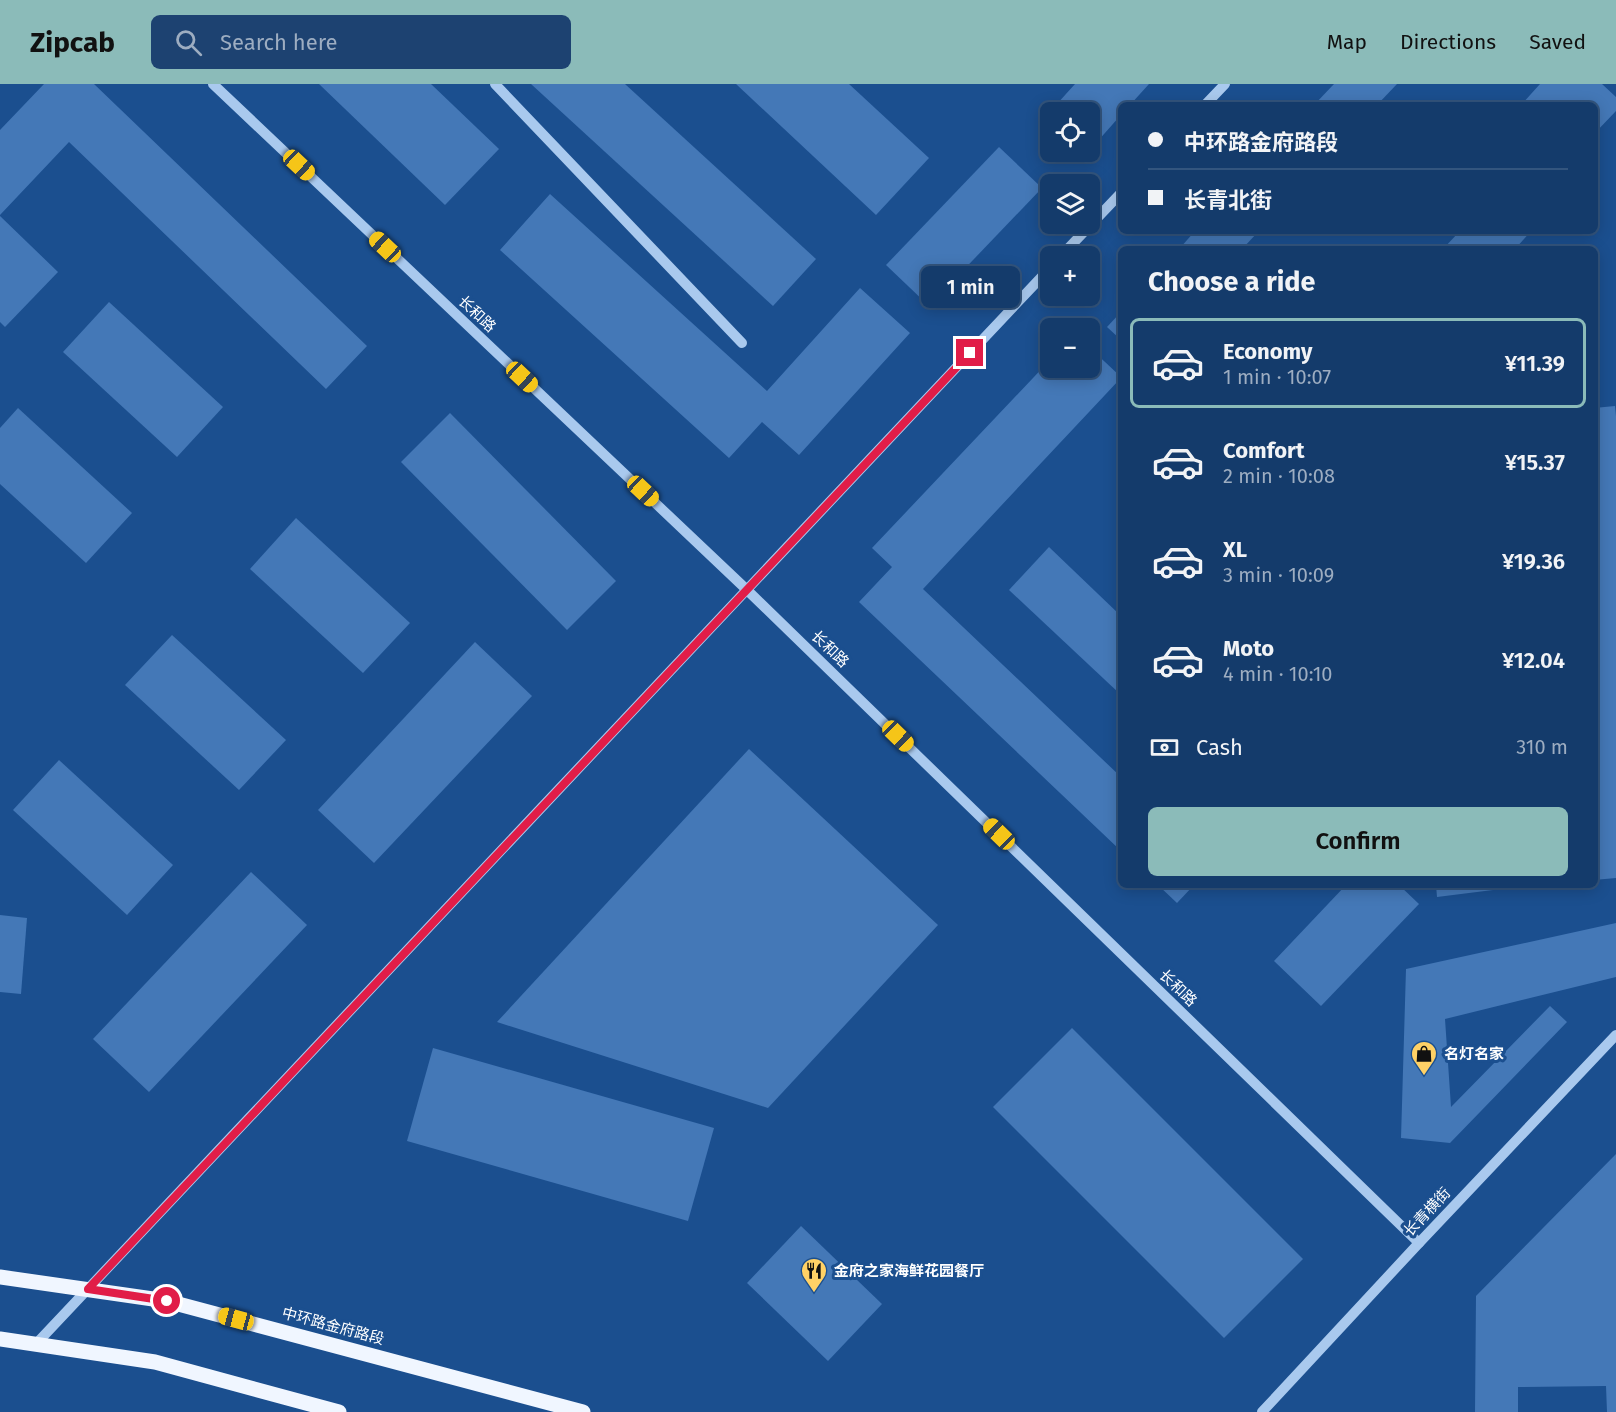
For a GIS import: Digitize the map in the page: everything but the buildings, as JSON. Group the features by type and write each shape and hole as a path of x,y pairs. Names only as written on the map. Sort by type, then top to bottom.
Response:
{"main road":[{"name":"中环路金府路段","path":"0,1276 167,1301 583,1412"},
{"path":"0,1339 155,1362 339,1412"}],"street":[{"name":"长和路","path":"213,84 746,589 1419,1243"},
{"path":"495,84 742,343"},
{"path":"1208,102 1225,84"},
{"path":"1071,246 1118,196"},
{"path":"36,1344 1040,279"},
{"name":"长青横街","path":"1262,1412 1616,1035"}],"place":[{"name":"名灯名家","path":"1424,1077"},
{"name":"金府之家海鲜花园餐厅","path":"814,1294"}],"route":[{"path":"167,1301 88,1289 970,353"}]}
